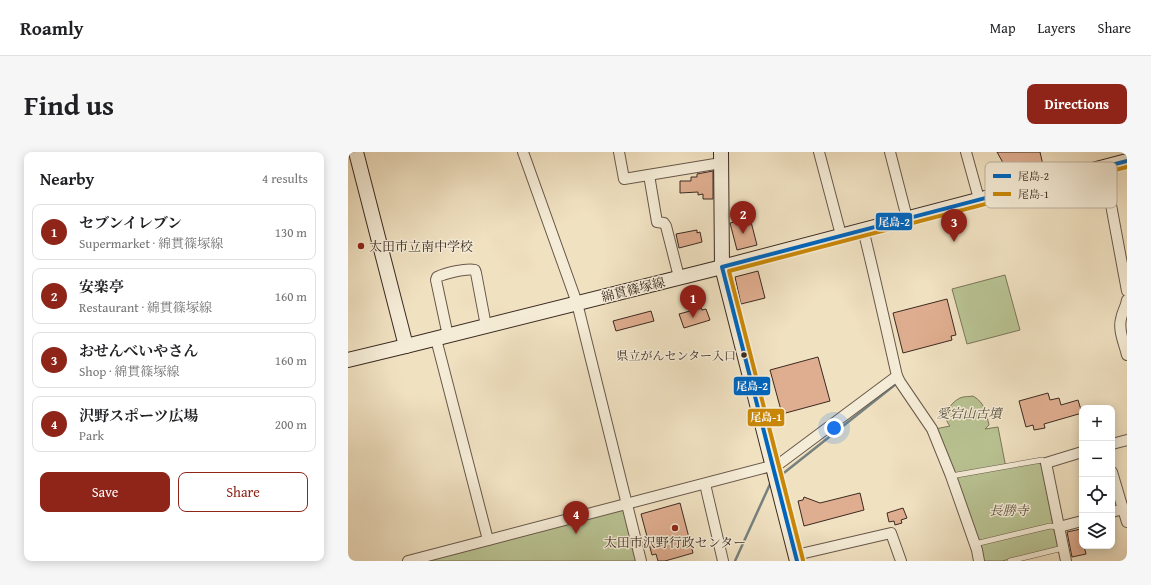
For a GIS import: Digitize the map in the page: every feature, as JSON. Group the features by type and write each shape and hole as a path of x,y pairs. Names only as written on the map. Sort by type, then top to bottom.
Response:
{"main road":[{"path":"356,152 406,346"},
{"path":"721,158 722,266 796,558"},
{"name":"綿貫篠塚線","path":"1117,164 1127,162"},
{"name":"綿貫篠塚線","path":"348,360 841,236 985,197"}],"street":[{"path":"524,152 577,303 641,561"},
{"path":"619,152 624,179 649,175 721,158"},
{"path":"819,152 841,236"},
{"path":"890,152 907,218"},
{"path":"966,152 979,199"},
{"path":"649,175 657,222 664,223 666,226 679,277"},
{"path":"1114,208 1122,239 1127,291"},
{"path":"863,229 881,299 897,376 932,429 951,476 975,544 979,561"},
{"path":"486,326 476,273 474,270 469,269 437,277 436,280 442,337 488,540"},
{"path":"1127,300 1127,306 1121,317 1120,327 1127,355"},
{"path":"408,561 773,466 785,460 897,376"},
{"path":"1115,443 1127,440"},
{"path":"1066,561 1046,463 1079,453"},
{"path":"1113,477 1127,522"},
{"path":"705,484 723,561"},
{"path":"1115,511 1123,509"},
{"path":"1059,527 1079,521"},
{"path":"796,558 891,533 901,561"}],"lane":[{"path":"951,476 1042,460 1046,463"},
{"path":"975,544 1050,526 1059,527"},
{"path":"1010,561 1063,548"}],"green space":[{"path":"1005,275 1020,330 967,344 952,289"},
{"name":"長勝寺","path":"973,396 983,405 986,412 989,425 985,429 998,427 1006,468 1038,462 1044,467 1053,526 1059,547 1002,561 982,561 935,429 950,426 946,418 950,406 956,400 962,397"},
{"path":"623,507 636,561 421,561"}],"building":[{"path":"997,152 1040,152 1042,162 1002,162"},
{"path":"713,171 713,199 703,199 703,194 698,195 698,192 680,193 680,181 691,181 691,177 697,177 697,174"},
{"path":"750,218 757,245 737,250 730,223"},
{"path":"697,230 697,233 700,232 702,242 679,248 676,234"},
{"path":"758,271 765,298 741,304 735,277"},
{"path":"947,299 956,335 951,336 952,340 903,353 893,313"},
{"path":"701,308 702,310 706,309 710,320 684,328 679,314"},
{"path":"651,311 654,321 616,331 613,321"},
{"path":"818,357 830,401 782,414 770,370"},
{"path":"1048,393 1050,400 1059,398 1061,405 1078,400 1079,414 1044,424 1045,428 1034,430 1033,425 1026,427 1019,401"},
{"path":"860,493 864,510 804,526 798,501 803,500 804,497 820,503"},
{"path":"680,503 693,553 665,561 658,561 656,554 652,555 641,514"},
{"path":"903,508 907,518 901,520 902,523 895,525 894,521 889,522 887,513"},
{"path":"1079,529 1079,549 1085,549 1086,554 1072,557 1067,532"}],"waterway":[{"path":"780,476 896,384"},
{"path":"735,561 771,482"}],"transit line":[{"name":"尾島-2","path":"1117,164 1127,161"},
{"name":"尾島-1","path":"1117,170 1127,167"},
{"name":"尾島-2","path":"797,561 722,267 985,198"},
{"name":"尾島-1","path":"803,560 729,271 985,204"}],"place":[{"name":"安楽亭","path":"743,234"},
{"name":"おせんべいやさん","path":"954,242"},
{"name":"太田市立南中学校","path":"361,246"},
{"name":"セブンイレブン","path":"693,318"},
{"name":"県立がんセンター入口","path":"744,355"},
{"name":"太田市沢野行政センター","path":"675,528"},
{"name":"沢野スポーツ広場","path":"576,534"}],"park label":[{"name":"愛宕山古墳","path":"969,413"}]}
